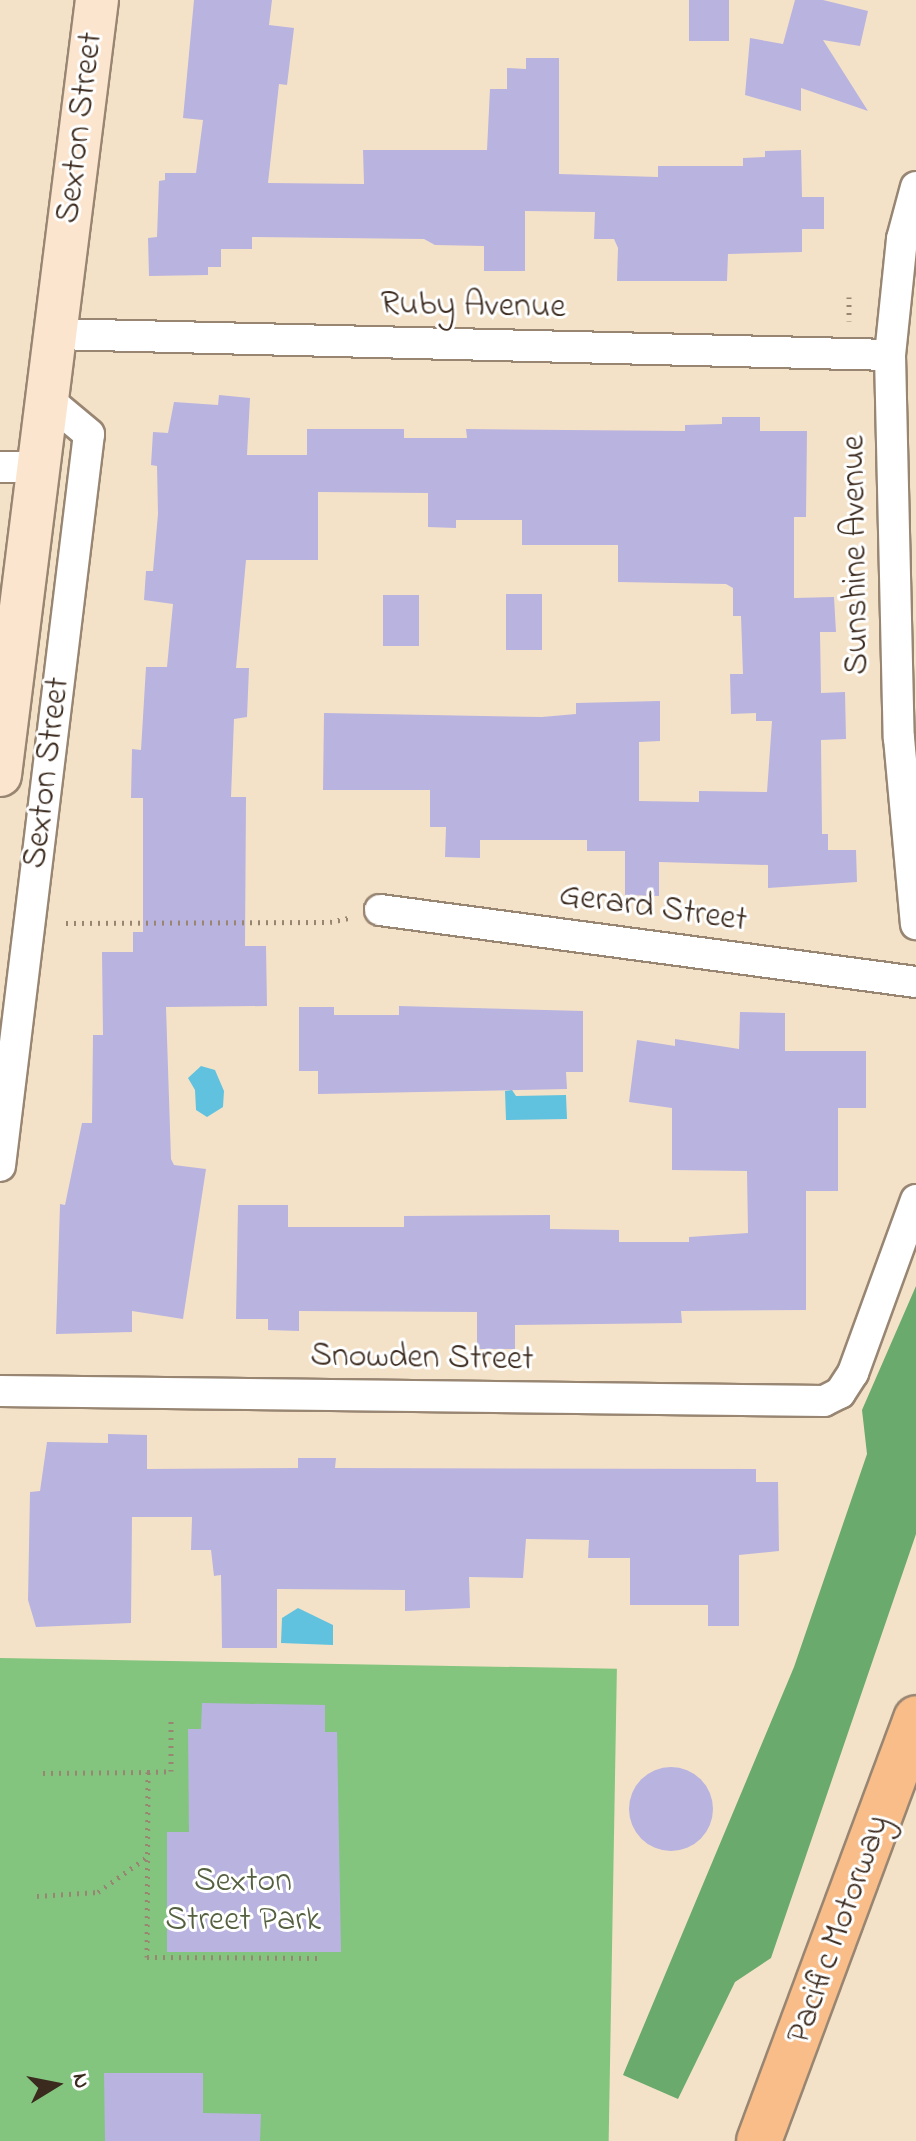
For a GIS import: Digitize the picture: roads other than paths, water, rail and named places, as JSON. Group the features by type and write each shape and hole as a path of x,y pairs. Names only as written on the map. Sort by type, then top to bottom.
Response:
{"highway":[{"name":"Pacific Motorway","path":"759,2141 916,1718"}],"main road":[{"name":"Sexton Street","path":"0,775 19,467 47,399 97,0"}],"street":[{"name":"Sunshine Avenue","path":"916,187 902,239 890,355 899,738 916,924"},
{"name":"Ruby Avenue","path":"55,334 890,355"},
{"name":"Sexton Street","path":"0,1166 89,434 47,399"},
{"name":"Gerard Street","path":"380,910 916,982"},
{"name":"Snowden Street","path":"0,1391 804,1402 840,1393 853,1373 916,1200"}],"water":[{"path":"201,1066 215,1070 224,1091 223,1107 207,1117 196,1110 195,1090 188,1078"},
{"path":"512,1090 516,1096 566,1095 567,1119 506,1120 505,1091"},
{"path":"298,1608 333,1625 333,1645 281,1643 282,1618"}],"park label":[{"name":"Sexton Street Park","path":"243,1902"}]}
